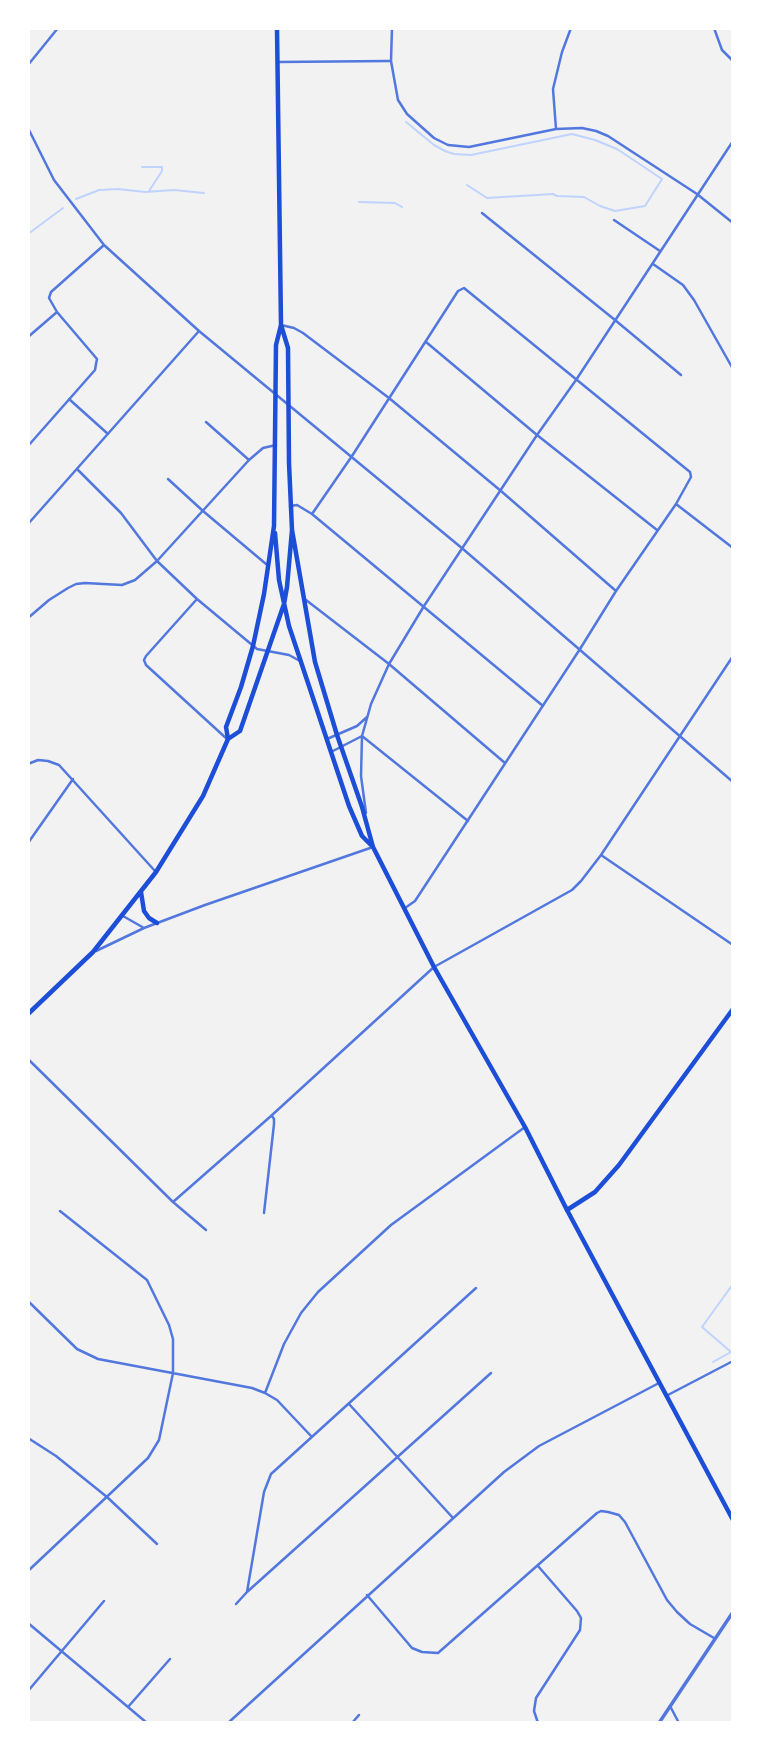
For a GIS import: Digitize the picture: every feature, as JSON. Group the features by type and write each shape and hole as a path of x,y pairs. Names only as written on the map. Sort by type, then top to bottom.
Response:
{"main road":[{"path":"277,28 281,325 276,345 274,526 279,580 289,626 349,806 362,836 373,847"},
{"path":"281,325 288,348 290,506 303,598 316,662 373,847 434,967 525,1127 733,1520"},
{"path":"228,739 226,727 242,687 253,646 274,526"},
{"path":"28,1014 93,952 156,872 203,796 228,739 240,731 284,604 292,530"},
{"path":"141,892 145,911 156,923"},
{"path":"567,1210 595,1192 619,1166 733,1009"}],"street":[{"path":"28,65 58,28"},
{"path":"392,28 391,61 398,100 407,114 434,138 448,145 469,147 555,129 582,128 596,131 608,136 697,194 733,223"},
{"path":"555,129 553,89 571,28"},
{"path":"714,28 722,50 733,61"},
{"path":"277,62 391,61"},
{"path":"28,128 54,180 104,246 199,331 463,549 733,782"},
{"path":"93,952 156,923 373,847 362,790 362,736 388,664 733,141"},
{"path":"482,213 681,375"},
{"path":"614,220 660,251"},
{"path":"28,446 95,370 97,359 57,312 49,295 104,246"},
{"path":"653,264 683,285 733,369"},
{"path":"312,514 458,290 464,288 690,472 691,477 676,504 616,591 415,901 404,909"},
{"path":"28,337 57,312"},
{"path":"281,325 303,332 389,398 616,591"},
{"path":"28,524 199,331"},
{"path":"426,342 657,531"},
{"path":"69,399 108,434"},
{"path":"206,422 249,460"},
{"path":"28,618 68,588 85,583 122,585 135,580 157,561 249,460 263,447 276,445"},
{"path":"77,469 121,513 157,561 197,599 257,649 289,655 302,662"},
{"path":"168,479 268,566"},
{"path":"676,504 733,548"},
{"path":"290,506 300,506 312,514 543,706"},
{"path":"303,598 388,664 505,763"},
{"path":"197,599 144,660 146,665 228,739"},
{"path":"173,1202 434,967 572,890 601,856 733,656"},
{"path":"327,740 357,726 367,717"},
{"path":"331,752 362,736"},
{"path":"362,736 468,821"},
{"path":"28,764 38,760 59,765 156,872"},
{"path":"28,843 73,779"},
{"path":"601,856 733,945"},
{"path":"123,916 144,928"},
{"path":"28,1059 173,1202 206,1230"},
{"path":"264,1213 274,1124 271,1116"},
{"path":"265,1393 284,1344 301,1314 318,1292 391,1225 525,1127"},
{"path":"28,1572 155,1449 173,1373 173,1339 147,1280 60,1211"},
{"path":"247,1592 264,1492 271,1474 476,1288"},
{"path":"28,1301 77,1349 98,1359 252,1388 277,1400 312,1436"},
{"path":"666,1396 733,1361"},
{"path":"236,1604 491,1373"},
{"path":"228,1723 504,1472 538,1446 659,1382"},
{"path":"349,1403 453,1518"},
{"path":"28,1438 56,1456 107,1497 157,1544"},
{"path":"367,1595 412,1648 438,1653 601,1511 619,1515 667,1600 690,1623 715,1639"},
{"path":"538,1566 581,1618 580,1630 536,1698 534,1711 538,1723"},
{"path":"28,1691 104,1601"},
{"path":"659,1723 733,1612"},
{"path":"28,1623 147,1723"},
{"path":"128,1707 170,1659"},
{"path":"670,1706 679,1723"},
{"path":"352,1723 359,1715"}],"waterway":[{"path":"406,122 434,145 454,154 471,155 572,134 617,149 662,179 645,206 615,211 584,197 553,194 487,198 467,185"},
{"path":"142,167 162,167 149,191"},
{"path":"76,199 99,190 118,189 204,193"},
{"path":"359,202 395,203 402,207"},
{"path":"28,234 63,208"},
{"path":"713,1362 731,1352 702,1327 733,1284"}]}
